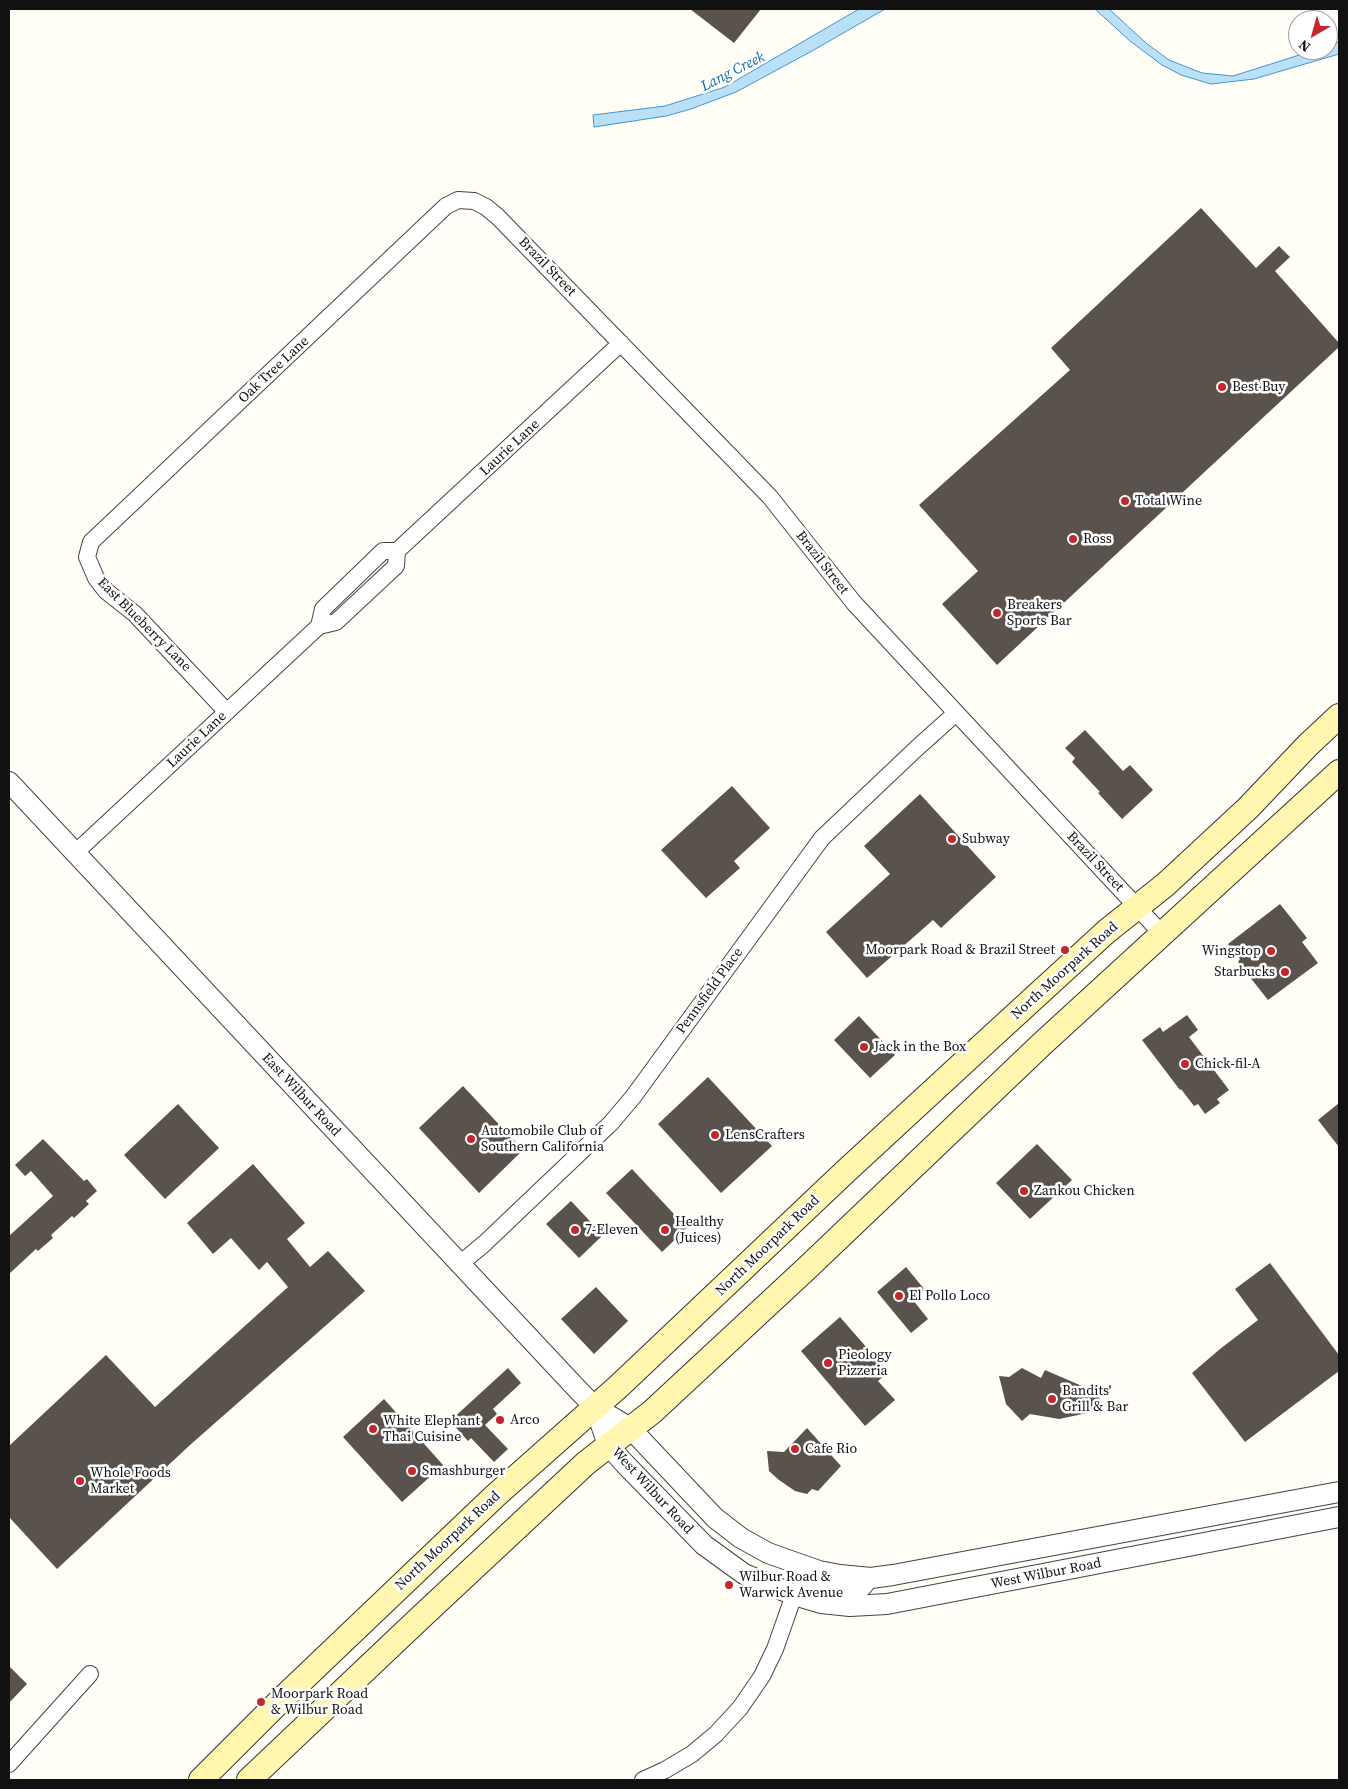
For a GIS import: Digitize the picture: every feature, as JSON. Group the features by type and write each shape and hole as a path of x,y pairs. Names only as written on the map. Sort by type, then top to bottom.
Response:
{"main road":[{"name":"North Moorpark Road","path":"201,1780 274,1706 495,1496 682,1328 846,1171 1107,931 1165,885 1248,808 1308,745 1339,716"},
{"path":"249,1780 586,1463 608,1444 652,1412 806,1270 1133,959 1163,935 1339,772"}],"street":[{"name":"Oak Tree Lane","path":"87,557 91,542 97,536 446,206 458,200 474,201"},
{"name":"Brazil Street","path":"474,201 486,207 498,217 770,498 854,603 1163,935"},
{"name":"Laurie Lane","path":"75,853 318,626 323,609 383,552 397,551 622,343"},
{"name":"East Blueberry Lane","path":"87,557 96,578 106,591 135,614 227,712"},
{"name":"Pennsfield Place","path":"460,1264 485,1244 611,1123 633,1097 822,838 916,748 956,713"},
{"name":"East Wilbur Road","path":"9,782 595,1407"},
{"name":"West Wilbur Road","path":"595,1407 630,1428 715,1518 741,1538 768,1553 798,1564 840,1575 871,1578 893,1575 1339,1492"},
{"name":"West Wilbur Road","path":"595,1407 608,1444 638,1478 704,1545 744,1574 794,1595 821,1602 850,1606 887,1604 1339,1517"},
{"path":"643,1780 692,1754 716,1734 740,1708 762,1676 772,1656 794,1595 801,1587 810,1582 847,1588 863,1588 871,1578"},
{"path":"10,1761 90,1674"}],"water":[{"path":"859,9 885,9 736,92 666,116 594,127 593,115 665,106 725,87"},
{"path":"1095,9 1109,9 1146,43 1169,60 1202,73 1233,76 1288,59 1319,60 1254,79 1211,84 1181,75 1162,65 1130,41"}],"building":[{"path":"690,9 761,9 734,43"},
{"path":"1201,208 1256,268 1279,246 1290,257 1275,271 1339,343 1339,347 997,665 942,604 978,571 919,505 1070,370 1051,348"},
{"path":"1085,730 1123,771 1130,765 1153,790 1122,819 1072,762 1075,758 1065,748"},
{"path":"732,786 770,828 734,861 740,868 706,898 661,850"},
{"path":"920,794 996,877 941,928 933,920 867,978 826,932 890,874 864,846"},
{"path":"1280,904 1307,938 1302,942 1318,963 1268,1000 1238,962 1240,959 1228,944"},
{"name":"Chick-fil-A","path":"1187,1015 1198,1030 1189,1037 1229,1090 1217,1099 1220,1103 1205,1114 1198,1104 1194,1106 1180,1090 1142,1040 1160,1027 1163,1032"},
{"name":"Jack in the Box","path":"859,1016 895,1055 870,1078 834,1040"},
{"name":"LensCrafters","path":"708,1077 772,1146 721,1193 658,1124"},
{"name":"Automobile Club of Southern California","path":"463,1086 523,1150 479,1193 419,1128"},
{"path":"1339,1103 1339,1147 1318,1120"},
{"path":"178,1104 219,1148 165,1199 124,1155"},
{"path":"43,1139 84,1181 87,1179 97,1191 86,1201 89,1204 51,1235 53,1238 38,1251 36,1249 9,1274 9,1236 53,1196 31,1171 25,1176 15,1165"},
{"path":"1037,1144 1072,1180 1030,1219 996,1183"},
{"path":"253,1164 305,1223 287,1239 310,1267 328,1251 365,1291 190,1445 57,1569 9,1517 9,1446 106,1355 155,1407 288,1287 267,1262 259,1270 231,1238 213,1254 187,1223"},
{"path":"632,1169 687,1228 662,1252 606,1193"},
{"name":"7-Eleven","path":"571,1201 603,1235 579,1258 546,1224"},
{"path":"1270,1263 1339,1355 1339,1371 1245,1442 1192,1373 1258,1320 1235,1289"},
{"name":"El Pollo Loco","path":"906,1267 925,1290 913,1300 928,1319 911,1333 877,1292"},
{"path":"596,1287 628,1321 594,1354 561,1319"},
{"path":"840,1317 888,1372 878,1381 895,1400 865,1426 801,1351"},
{"path":"508,1368 521,1383 493,1409 497,1414 485,1425 508,1449 494,1462 471,1438 468,1441 450,1421"},
{"name":"Bandits' Grill & Bar","path":"1022,1368 1041,1378 1045,1370 1098,1393 1102,1410 1059,1419 1030,1414 1022,1421 1006,1404 999,1376 1009,1377"},
{"path":"384,1399 443,1465 402,1502 343,1437"},
{"path":"807,1428 841,1466 818,1491 812,1489 807,1494 795,1491 769,1471 767,1451 784,1452"},
{"path":"9,1666 27,1684 9,1703"}],"place":[{"name":"Best Buy","path":"1222,387"},
{"name":"Total Wine","path":"1125,501"},
{"name":"Ross","path":"1073,539"},
{"name":"Breakers Sports Bar","path":"997,613"},
{"name":"Subway","path":"952,839"},
{"name":"Moorpark Road & Brazil Street","path":"1065,950"},
{"name":"Wingstop","path":"1271,951"},
{"name":"Starbucks","path":"1285,972"},
{"name":"Jack in the Box","path":"864,1047"},
{"name":"Chick-fil-A","path":"1185,1064"},
{"name":"LensCrafters","path":"715,1135"},
{"name":"Automobile Club of Southern California","path":"471,1139"},
{"name":"Zankou Chicken","path":"1024,1191"},
{"name":"7-Eleven","path":"575,1230"},
{"name":"Healthy (Juices)","path":"665,1230"},
{"name":"El Pollo Loco","path":"899,1296"},
{"name":"Pieology Pizzeria","path":"828,1363"},
{"name":"Bandits' Grill & Bar","path":"1052,1399"},
{"name":"Arco","path":"500,1420"},
{"name":"White Elephant Thai Cuisine","path":"373,1429"},
{"name":"Cafe Rio","path":"795,1449"},
{"name":"Smashburger","path":"412,1471"},
{"name":"Whole Foods Market","path":"80,1481"},
{"name":"Wilbur Road & Warwick Avenue","path":"729,1585"},
{"name":"Moorpark Road & Wilbur Road","path":"261,1702"}],"water label":[{"name":"Lang Creek","path":"733,72"}]}
